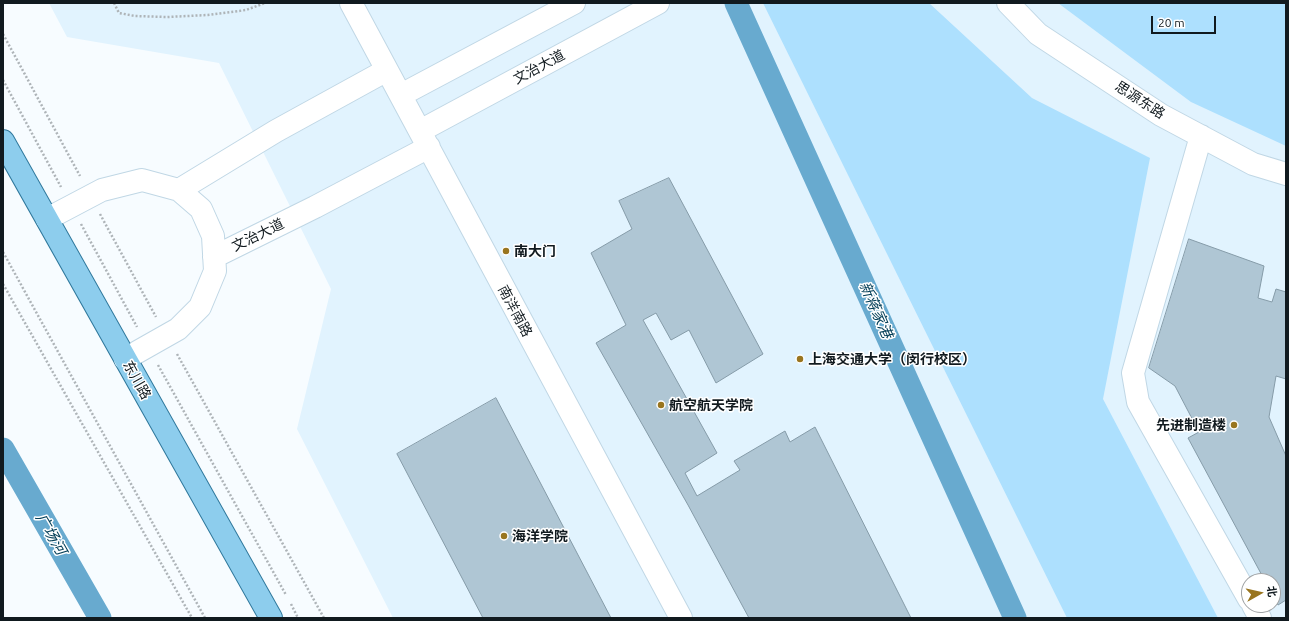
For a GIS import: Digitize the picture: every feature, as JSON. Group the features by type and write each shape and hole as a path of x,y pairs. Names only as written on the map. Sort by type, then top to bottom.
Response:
{"main road":[{"name":"东川路","path":"3,142 270,618"}],"street":[{"name":"南洋南路","path":"350,3 425,139 496,276 681,618"},
{"path":"401,95 574,3"},
{"name":"文治大道","path":"214,257 315,207 425,139 658,3"},
{"name":"思源东路","path":"1008,3 1038,34 1161,115 1253,164 1286,174"},
{"path":"179,190 276,131 387,70"},
{"path":"1201,136 1133,373 1138,402 1241,585"},
{"path":"47,219 102,190 142,180 179,190 201,209 213,236 215,271 200,307 178,329 125,359"}],"path":[{"path":"114,3 119,13 135,16 167,17 208,15 246,10 265,3"},
{"path":"3,252 205,618"},
{"path":"3,284 192,618"}],"shaded area":[{"name":"上海交通大学（闵行校区）","path":"49,3 1286,3 1286,618 393,618 297,429 331,289 219,63 67,37"},
{"path":"763,3 929,3 1032,98 1150,158 1103,399 1218,618 1067,618"},
{"path":"1058,3 1286,3 1286,146 1191,102"}],"building":[{"name":"航空航天学院","path":"669,178 763,354 716,383 689,330 671,340 656,313 643,320 717,453 685,473 697,496 740,470 734,461 785,431 790,442 815,427 911,618 749,618 688,505 596,343 626,325 591,253 632,229 619,201"},
{"name":"先进制造楼","path":"1189,239 1264,266 1258,298 1272,302 1276,289 1286,292 1286,379 1276,376 1269,417 1286,456 1286,600 1281,603 1281,573 1261,573 1188,438 1199,432 1175,386 1149,368"},
{"name":"海洋学院","path":"496,398 611,618 483,618 397,454"}],"waterway":[{"name":"新蒋家港","path":"736,3 1015,618"},
{"name":"广场河","path":"3,449 100,618"}],"place":[{"name":"南大门","path":"506,251"},
{"name":"上海交通大学（闵行校区）","path":"800,359"},
{"name":"航空航天学院","path":"661,405"},
{"name":"先进制造楼","path":"1234,425"},
{"name":"海洋学院","path":"504,536"}]}
